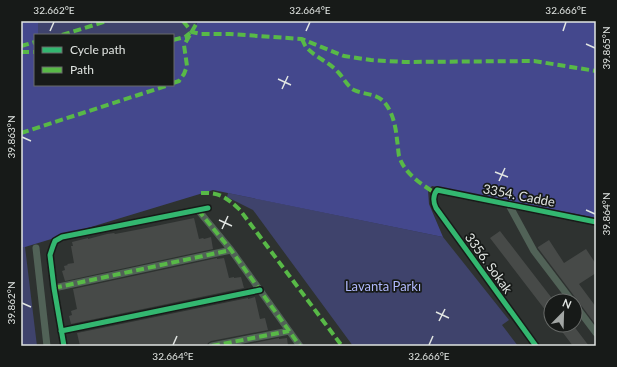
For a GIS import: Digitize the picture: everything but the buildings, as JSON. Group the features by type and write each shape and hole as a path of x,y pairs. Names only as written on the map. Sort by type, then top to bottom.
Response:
{"street":[{"name":"3354. Cadde","path":"437,190 596,222"},
{"name":"3356. Sokak","path":"437,190 433,199 436,208 536,346"},
{"path":"509,205 534,251 566,293"},
{"path":"64,346 50,255 55,241 62,237 208,208"},
{"path":"198,210 230,250 300,346"},
{"path":"36,248 47,346"},
{"path":"54,288 230,250"},
{"path":"61,331 260,290"},
{"path":"583,316 596,333"},
{"path":"212,346 289,331"}],"green space":[{"path":"38,21 198,21 193,30 187,36 174,37 174,34 38,34"},
{"name":"Lavanta Parkı","path":"228,193 443,237 509,320 502,325 518,346 353,346 253,210 227,197"},
{"path":"21,247 25,247 37,346 21,346"}],"shaded area":[{"path":"21,21 38,21 38,34 34,34 34,86 174,86 174,37 189,35 198,21 596,21 596,218 432,186 428,190 429,204 443,237 213,190 21,247"}],"marked path":[{"path":"65,34 107,21"},
{"path":"183,21 192,32 201,34 230,34 302,39 344,56 371,60 404,62 534,61 596,71"},
{"path":"174,83 179,81 184,74 187,66 184,45 198,21"},
{"path":"174,40 185,37 190,33"},
{"path":"302,39 307,48 340,74 347,84 354,90 378,97 385,103 394,121 401,162 414,178 435,193"},
{"path":"21,46 34,42"},
{"path":"21,52 34,52"},
{"path":"21,133 166,86"},
{"path":"201,193 208,193 223,197 240,210 342,346"},
{"path":"198,210 231,250 300,346"},
{"path":"54,288 231,250"},
{"path":"212,346 289,331"}],"cycle path":[{"path":"536,346 436,208 434,203 435,194 437,190 596,222"},
{"path":"64,346 50,255 55,241 62,237 208,208"},
{"path":"61,331 260,290"}]}
